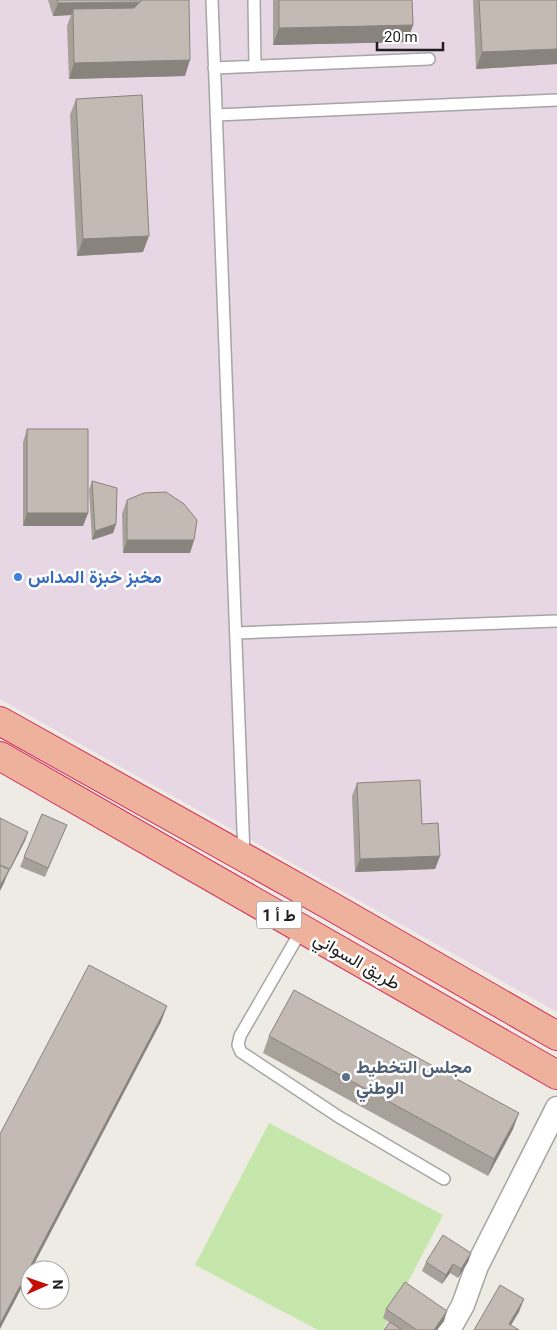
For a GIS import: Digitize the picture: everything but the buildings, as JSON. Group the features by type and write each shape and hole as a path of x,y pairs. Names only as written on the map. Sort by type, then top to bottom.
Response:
{"highway":[{"name":"طريق السواني","path":"0,721 557,1036"},
{"name":"طريق السواني","path":"0,756 557,1076"}],"street":[{"path":"449,1330 463,1305 478,1266 557,1108"}],"lane":[{"path":"212,0 244,858"},
{"path":"254,0 255,66"},
{"path":"214,68 429,59"},
{"path":"216,115 557,100"},
{"path":"236,633 557,621"},
{"path":"302,930 240,1036 238,1045 241,1052 339,1117 444,1179"}],"shaded area":[{"path":"0,0 557,0 557,1012 0,699"}],"green space":[{"path":"269,1123 443,1215 383,1330 318,1330 195,1265"}],"place":[{"name":"مخبز خبزة المداس","path":"18,577"},
{"name":"مجلس التخطيط الوطني","path":"346,1077"}]}
